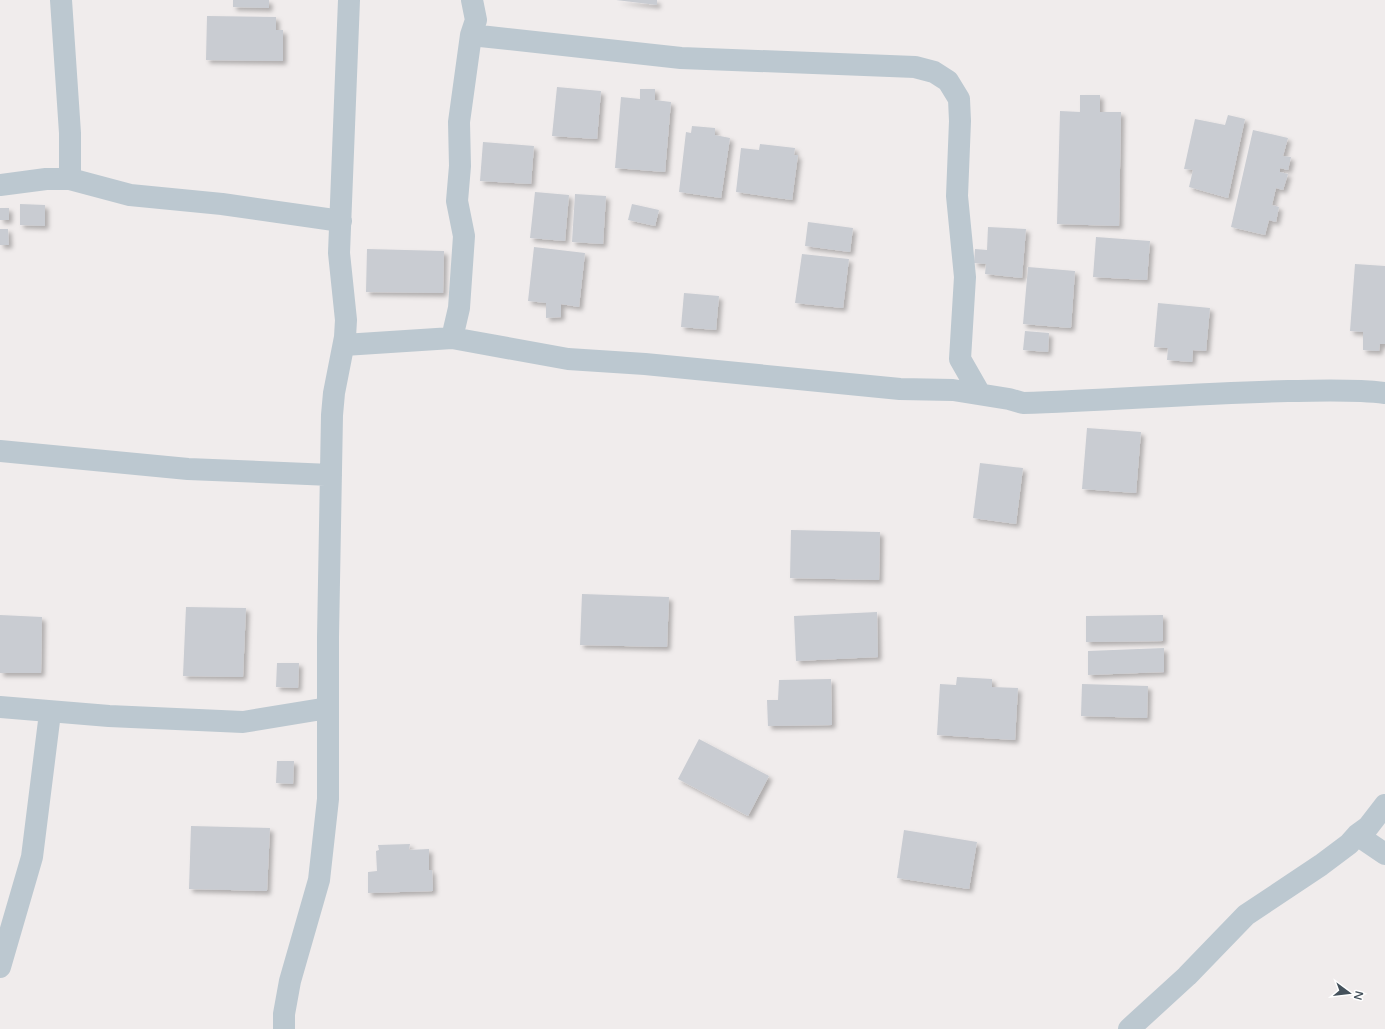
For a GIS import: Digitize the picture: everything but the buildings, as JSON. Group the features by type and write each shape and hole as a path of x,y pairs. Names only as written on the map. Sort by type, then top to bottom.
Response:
{"street":[{"path":"61,0 70,133 70,179"},
{"path":"284,1029 284,1014 290,981 319,880 328,799 331,475 334,393 344,345 346,320 339,253 349,0"},
{"path":"452,338 459,308 464,236 456,201 460,166 459,122 471,35 476,20 472,0"},
{"path":"471,35 681,58 915,67 934,72 948,81 958,95 960,121 957,196 965,277 960,359 980,394"},
{"path":"0,185 46,179 70,179 130,194 222,204 341,222"},
{"path":"344,345 452,338 568,359 645,364 900,389 953,390 1023,403 1120,400 1224,392 1356,390 1385,393"},
{"path":"930,389 960,359"},
{"path":"0,451 188,469 331,475"},
{"path":"0,707 50,712 243,722 328,708"},
{"path":"0,967 32,857 50,712"},
{"path":"1130,1029 1187,976 1246,915 1321,865 1349,844 1357,835 1368,827 1385,805"},
{"path":"1357,835 1385,854"}]}
